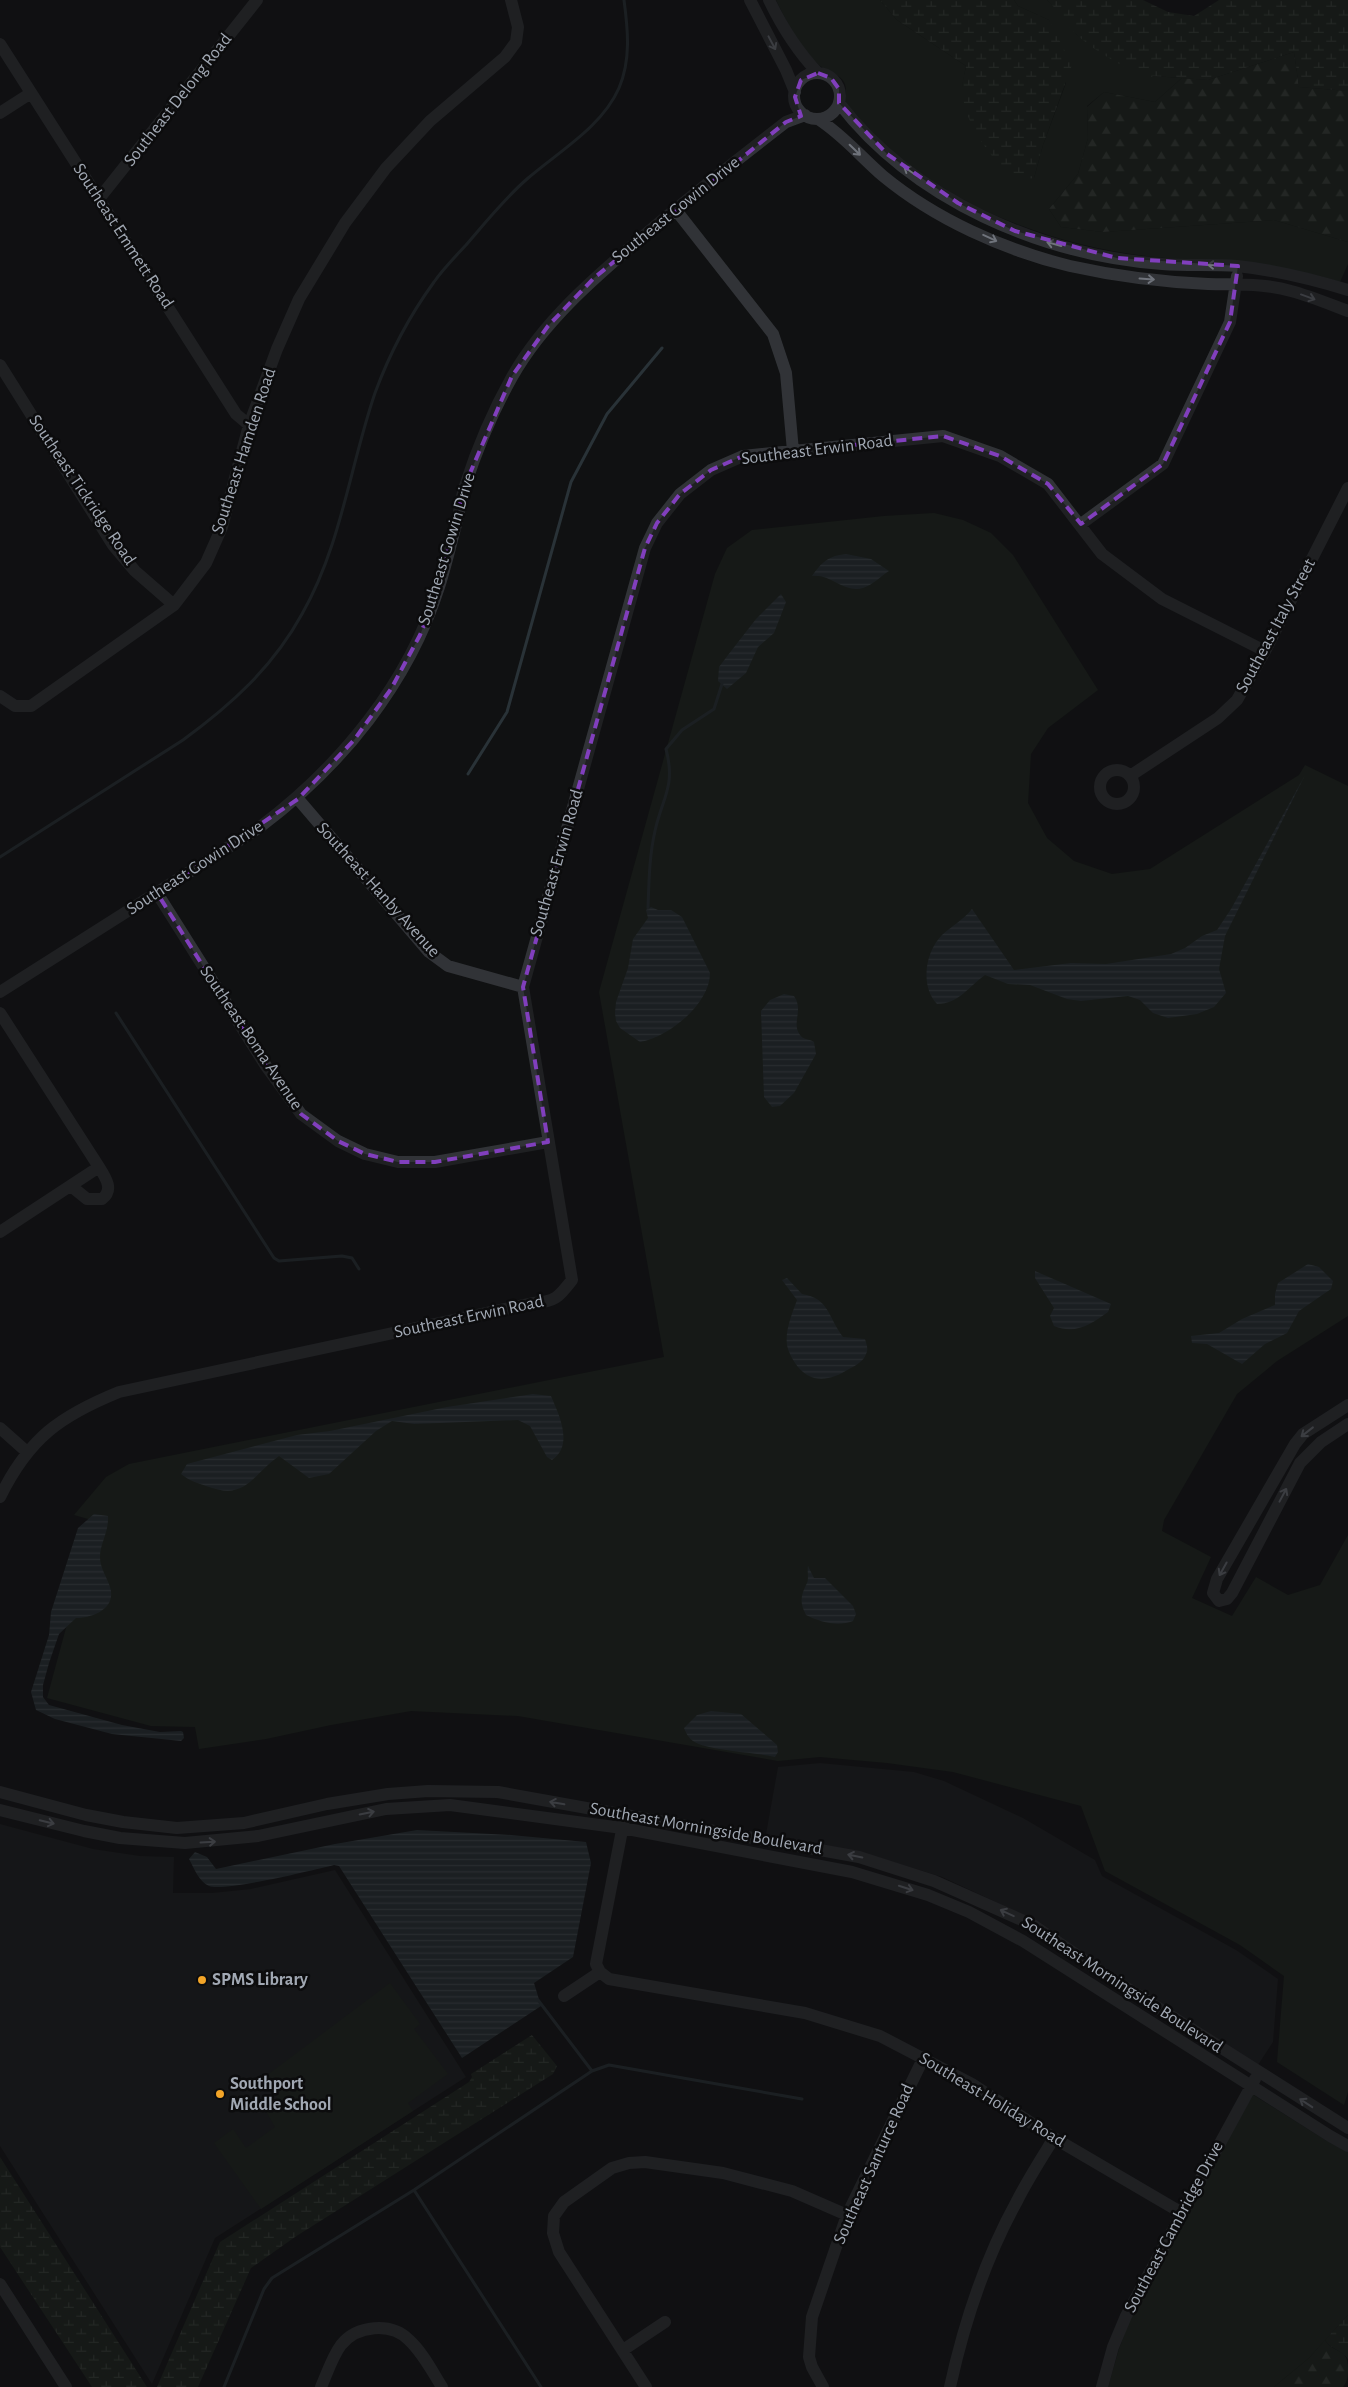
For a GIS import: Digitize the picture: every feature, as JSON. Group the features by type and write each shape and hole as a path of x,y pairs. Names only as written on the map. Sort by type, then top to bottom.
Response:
{"street":[{"name":"Southeast Delong Road","path":"98,200 257,0"},
{"name":"Southeast Hamden Road","path":"0,696 15,706 31,706 174,605 206,563 222,527 249,425 277,349 299,299 345,223 386,168 430,121 505,57 516,42 518,27 511,0"},
{"path":"750,0 786,70 795,97 805,115 818,119 835,130 883,175 924,204 1002,244 1080,268 1137,278 1210,284 1236,283 1290,290 1348,311"},
{"path":"769,0 784,30 805,60 818,73"},
{"name":"Southeast Emmett Road","path":"0,44 236,414 249,425"},
{"path":"795,97 800,80 812,74 825,74 836,82 840,96 839,103 831,114 818,119"},
{"path":"0,113 32,93"},
{"name":"Southeast Gowin Drive","path":"786,122 795,97"},
{"path":"839,103 856,124 887,154 958,203 1015,231 1082,251 1162,264 1238,266 1304,277 1348,290"},
{"name":"Southeast Gowin Drive","path":"0,992 260,827 298,798 354,740 391,689 420,635 439,588 464,487 484,434 512,376 548,326 594,278 676,209 786,122 805,115"},
{"path":"924,204 934,188"},
{"path":"676,209 773,334 786,373 793,451"},
{"path":"1080,268 1082,251"},
{"path":"1081,524 1163,464 1230,322 1238,266"},
{"name":"Southeast Tickridge Road","path":"0,365 114,544 135,571 174,605"},
{"name":"Southeast Erwin Road","path":"0,1497 9,1478 27,1452 44,1434 81,1407 119,1392 555,1299 572,1280 522,987 645,548 657,523 680,494 711,470 743,456 943,436 1000,456 1048,484 1081,524 1102,554 1162,600 1265,651"},
{"name":"Southeast Italy Street","path":"1130,776 1218,718 1237,700 1265,651 1348,488"},
{"name":"Southeast Hanby Avenue","path":"298,798 429,952 448,966 522,987"},
{"name":"Southeast Boma Avenue","path":"157,893 266,1066 301,1114 338,1141 364,1154 398,1162 435,1162 548,1142"},
{"path":"0,1013 99,1168 108,1186 108,1192 102,1200 87,1199 71,1186"},
{"path":"0,1232 99,1168"},
{"path":"1348,1405 1303,1434 1286,1456 1217,1580 1213,1593 1220,1601 1227,1599 1232,1593 1300,1464 1320,1442 1348,1424"},
{"path":"0,1428 27,1452"},
{"path":"428,1791 428,1806"},
{"name":"Southeast Morningside Boulevard","path":"0,1792 86,1815 123,1822 177,1828 224,1826 327,1804 388,1794 428,1791 498,1792 859,1857 934,1881 1033,1925 1100,1972 1348,2128"},
{"name":"Southeast Morningside Boulevard","path":"0,1810 120,1838 185,1843 258,1836 386,1809 450,1806 499,1810 622,1828 852,1872 928,1895 969,1912 1023,1941 1250,2086 1348,2146"},
{"path":"84,1831 86,1815"},
{"path":"564,1996 600,1972 596,1964 625,1815"},
{"path":"254,1820 258,1836"},
{"path":"768,1855 771,1840"},
{"path":"928,1895 934,1881"},
{"name":"Southeast Holiday Road","path":"600,1972 609,1980 828,2019 880,2036 924,2057 972,2084 1054,2138 1182,2213"},
{"path":"1091,1984 1100,1972"},
{"name":"Southeast Santurce Road","path":"822,2387 809,2357 812,2317 847,2215 924,2057"},
{"name":"Southeast Cambridge Drive","path":"1102,2387 1113,2348 1126,2316 1259,2072"},
{"path":"950,2387 959,2346 970,2311 996,2245 1016,2202 1054,2138"},
{"path":"646,2387 560,2252 553,2233 554,2216 564,2202 612,2168 629,2163 645,2162 723,2173 792,2191 847,2215"},
{"path":"0,2284 66,2387"},
{"path":"623,2350 665,2322"},
{"path":"321,2387 341,2345 352,2336 366,2330 379,2328 392,2330 409,2339 442,2387"}],"highlighted area":[{"path":"818,73 831,78 839,89 839,103 887,154 958,203 1015,231 1117,258 1238,266 1230,322 1163,464 1081,524 1048,484 1000,456 943,436 743,456 711,470 680,494 657,523 645,548 523,987 548,1142 435,1162 398,1162 365,1154 338,1141 301,1114 266,1066 157,893 298,799 354,740 391,689 420,635 439,588 464,487 512,376 548,326 594,278 786,122 801,116 795,97 801,80"}],"shaded area":[{"path":"846,554 871,559 889,571 870,585 856,589 844,586 825,577 812,576 826,560 834,556"},
{"path":"781,594 786,602 774,633 758,647 746,673 727,689 718,681 719,667 756,619"},
{"path":"1305,775 1225,936 1219,969 1226,993 1214,1007 1197,1014 1168,1018 1153,1013 1140,1000 1128,996 1081,1001 1067,999 1030,985 1008,984 985,975 952,1001 937,1004 932,997 928,988 927,969 932,950 942,935 972,909 1014,970 1071,963 1106,964 1171,954 1185,948 1202,936 1217,930 1231,909"},
{"path":"651,907 658,910 671,910 682,917 710,973 708,985 703,996 686,1017 663,1033 640,1042 620,1028 616,1021 615,1013 616,1002 628,968 633,939 648,918 646,910"},
{"path":"784,994 794,996 797,1001 798,1030 803,1038 814,1042 816,1054 794,1093 780,1106 772,1107 764,1097 761,1011 770,1000"},
{"path":"1308,1264 1319,1267 1333,1281 1331,1289 1299,1311 1287,1333 1265,1344 1242,1364 1207,1344 1192,1343 1191,1336 1219,1333 1242,1319 1275,1305 1278,1283"},
{"path":"1035,1271 1111,1304 1108,1312 1095,1321 1076,1329 1054,1326 1050,1316 1054,1308 1035,1278"},
{"path":"787,1278 802,1294 811,1296 823,1304 843,1337 865,1339 867,1350 865,1357 861,1361 842,1373 828,1378 814,1378 801,1370 795,1363 787,1345 788,1328 797,1300 782,1280"},
{"path":"533,1394 551,1396 561,1421 563,1430 562,1446 559,1454 552,1460 547,1457 530,1426 518,1420 414,1424 392,1421 376,1431 329,1474 309,1478 279,1456 247,1484 239,1489 230,1491 203,1485 181,1474 187,1464 297,1435 330,1431 447,1407"},
{"path":"94,1514 108,1516 100,1561 110,1587 110,1601 102,1611 96,1614 76,1618 59,1634 43,1685 43,1697 49,1705 122,1725 160,1732 181,1731 184,1738 181,1741 112,1734 55,1719 36,1710 31,1692 49,1635 51,1612 78,1528"},
{"path":"808,1566 814,1578 825,1578 853,1606 856,1614 853,1621 841,1624 829,1623 806,1615 802,1606 802,1599 803,1591 808,1581"},
{"path":"711,1711 741,1714 777,1745 778,1752 775,1757 709,1747 693,1741 687,1735 684,1728 697,1715"},
{"path":"820,1763 914,1772 944,1781 1023,1818 1095,1860 1102,1876 1236,1950 1278,1979 1273,2042 1258,2065 1108,1970 1041,1923 942,1877 861,1852 766,1834 778,1767"},
{"name":"Southport Middle School","path":"0,1824 93,1849 140,1856 174,1857 173,1893 212,1893 251,1889 335,1870 466,2077 215,2238 152,2384 0,2146"},
{"path":"417,1830 511,1835 586,1842 591,1863 573,1957 534,1983 541,2006 462,2058 339,1866 334,1865 270,1880 218,1887 205,1884 189,1859 195,1852 207,1857 216,1869 335,1844"}],"green space":[{"path":"776,0 880,0 897,20 966,66 962,87 1034,178 1043,145 1066,83 1049,20 1018,6 1014,0 1047,0 1060,12 1077,35 1153,76 1182,78 1155,102 1104,92 1087,106 1088,138 1078,174 1049,209 1061,227 1103,232 1274,220 1348,242 1348,264 1340,282 1297,271 1253,265 1165,258 1120,252 1075,243 1031,230 988,212 948,191 910,165 875,135 845,101 846,89 842,79 822,67 812,58 789,26"},
{"path":"880,0 1014,0 1018,6 1049,20 1072,65 1043,145 1034,178 1013,181 980,139 973,127 964,102 962,86 966,66 897,20"},
{"path":"1047,0 1143,0 1168,12 1194,16 1219,0 1348,0 1348,91 1299,87 1294,52 1208,80 1153,76 1148,79 1112,60 1086,43"},
{"path":"1294,52 1299,87 1348,91 1348,242 1274,220 1103,232 1061,227 1049,209 1078,174 1088,138 1087,107 1104,92 1155,102 1182,78 1208,80"},
{"path":"934,513 963,520 991,533 1013,555 1098,690 1048,728 1031,754 1028,803 1047,838 1074,861 1112,874 1150,869 1299,775 1305,765 1348,786 1348,1316 1277,1361 1237,1394 1164,1520 1162,1531 1211,1557 1192,1598 1232,1616 1256,1577 1288,1595 1320,1585 1348,1535 1348,2092 1344,2105 1277,2062 1284,1976 1240,1945 1105,1871 1081,1806 953,1772 887,1763 820,1757 778,1761 518,1716 411,1711 266,1739 199,1749 195,1727 151,1726 47,1698 95,1521 74,1515 106,1477 129,1464 664,1357 599,992 715,574 727,548 752,530 884,516"},
{"path":"390,1983 420,2024 414,2029 448,2074 408,2103 413,2111 261,2209 214,2143 233,2129 246,2148 275,2127 267,2113 280,2103 266,2076"},
{"path":"532,2035 557,2066 553,2074 295,2237 251,2268 198,2387 157,2387 220,2242 469,2082 472,2077 471,2074"},
{"path":"1252,2094 1348,2152 1348,2315 1309,2358 1274,2387 1108,2387 1131,2317"},
{"path":"0,2157 147,2387 92,2387 0,2247"},
{"path":"1348,2315 1348,2359 1325,2340"},
{"path":"1325,2340 1346,2357 1347,2378 1343,2387 1274,2387 1309,2358"}],"waterway":[{"path":"0,857 183,740 234,699 250,684 278,651 302,614 326,561 336,533 375,393 401,336 438,277 495,211 527,179 591,127 611,102 623,77 627,56 628,45 624,0"},
{"path":"468,774 507,712 571,482 607,414 662,348"},
{"path":"648,908 653,841 669,783 669,762 666,749 682,730 714,709 722,684"},
{"path":"116,1013 274,1258 279,1261 342,1256 352,1258 359,1269"},
{"path":"538,2000 592,2071"},
{"path":"224,2387 264,2289 272,2278 414,2190 592,2071 609,2065 802,2099"},
{"path":"414,2190 541,2387"}],"place":[{"name":"SPMS Library","path":"202,1980"},
{"name":"Southport Middle School","path":"220,2094"}]}
